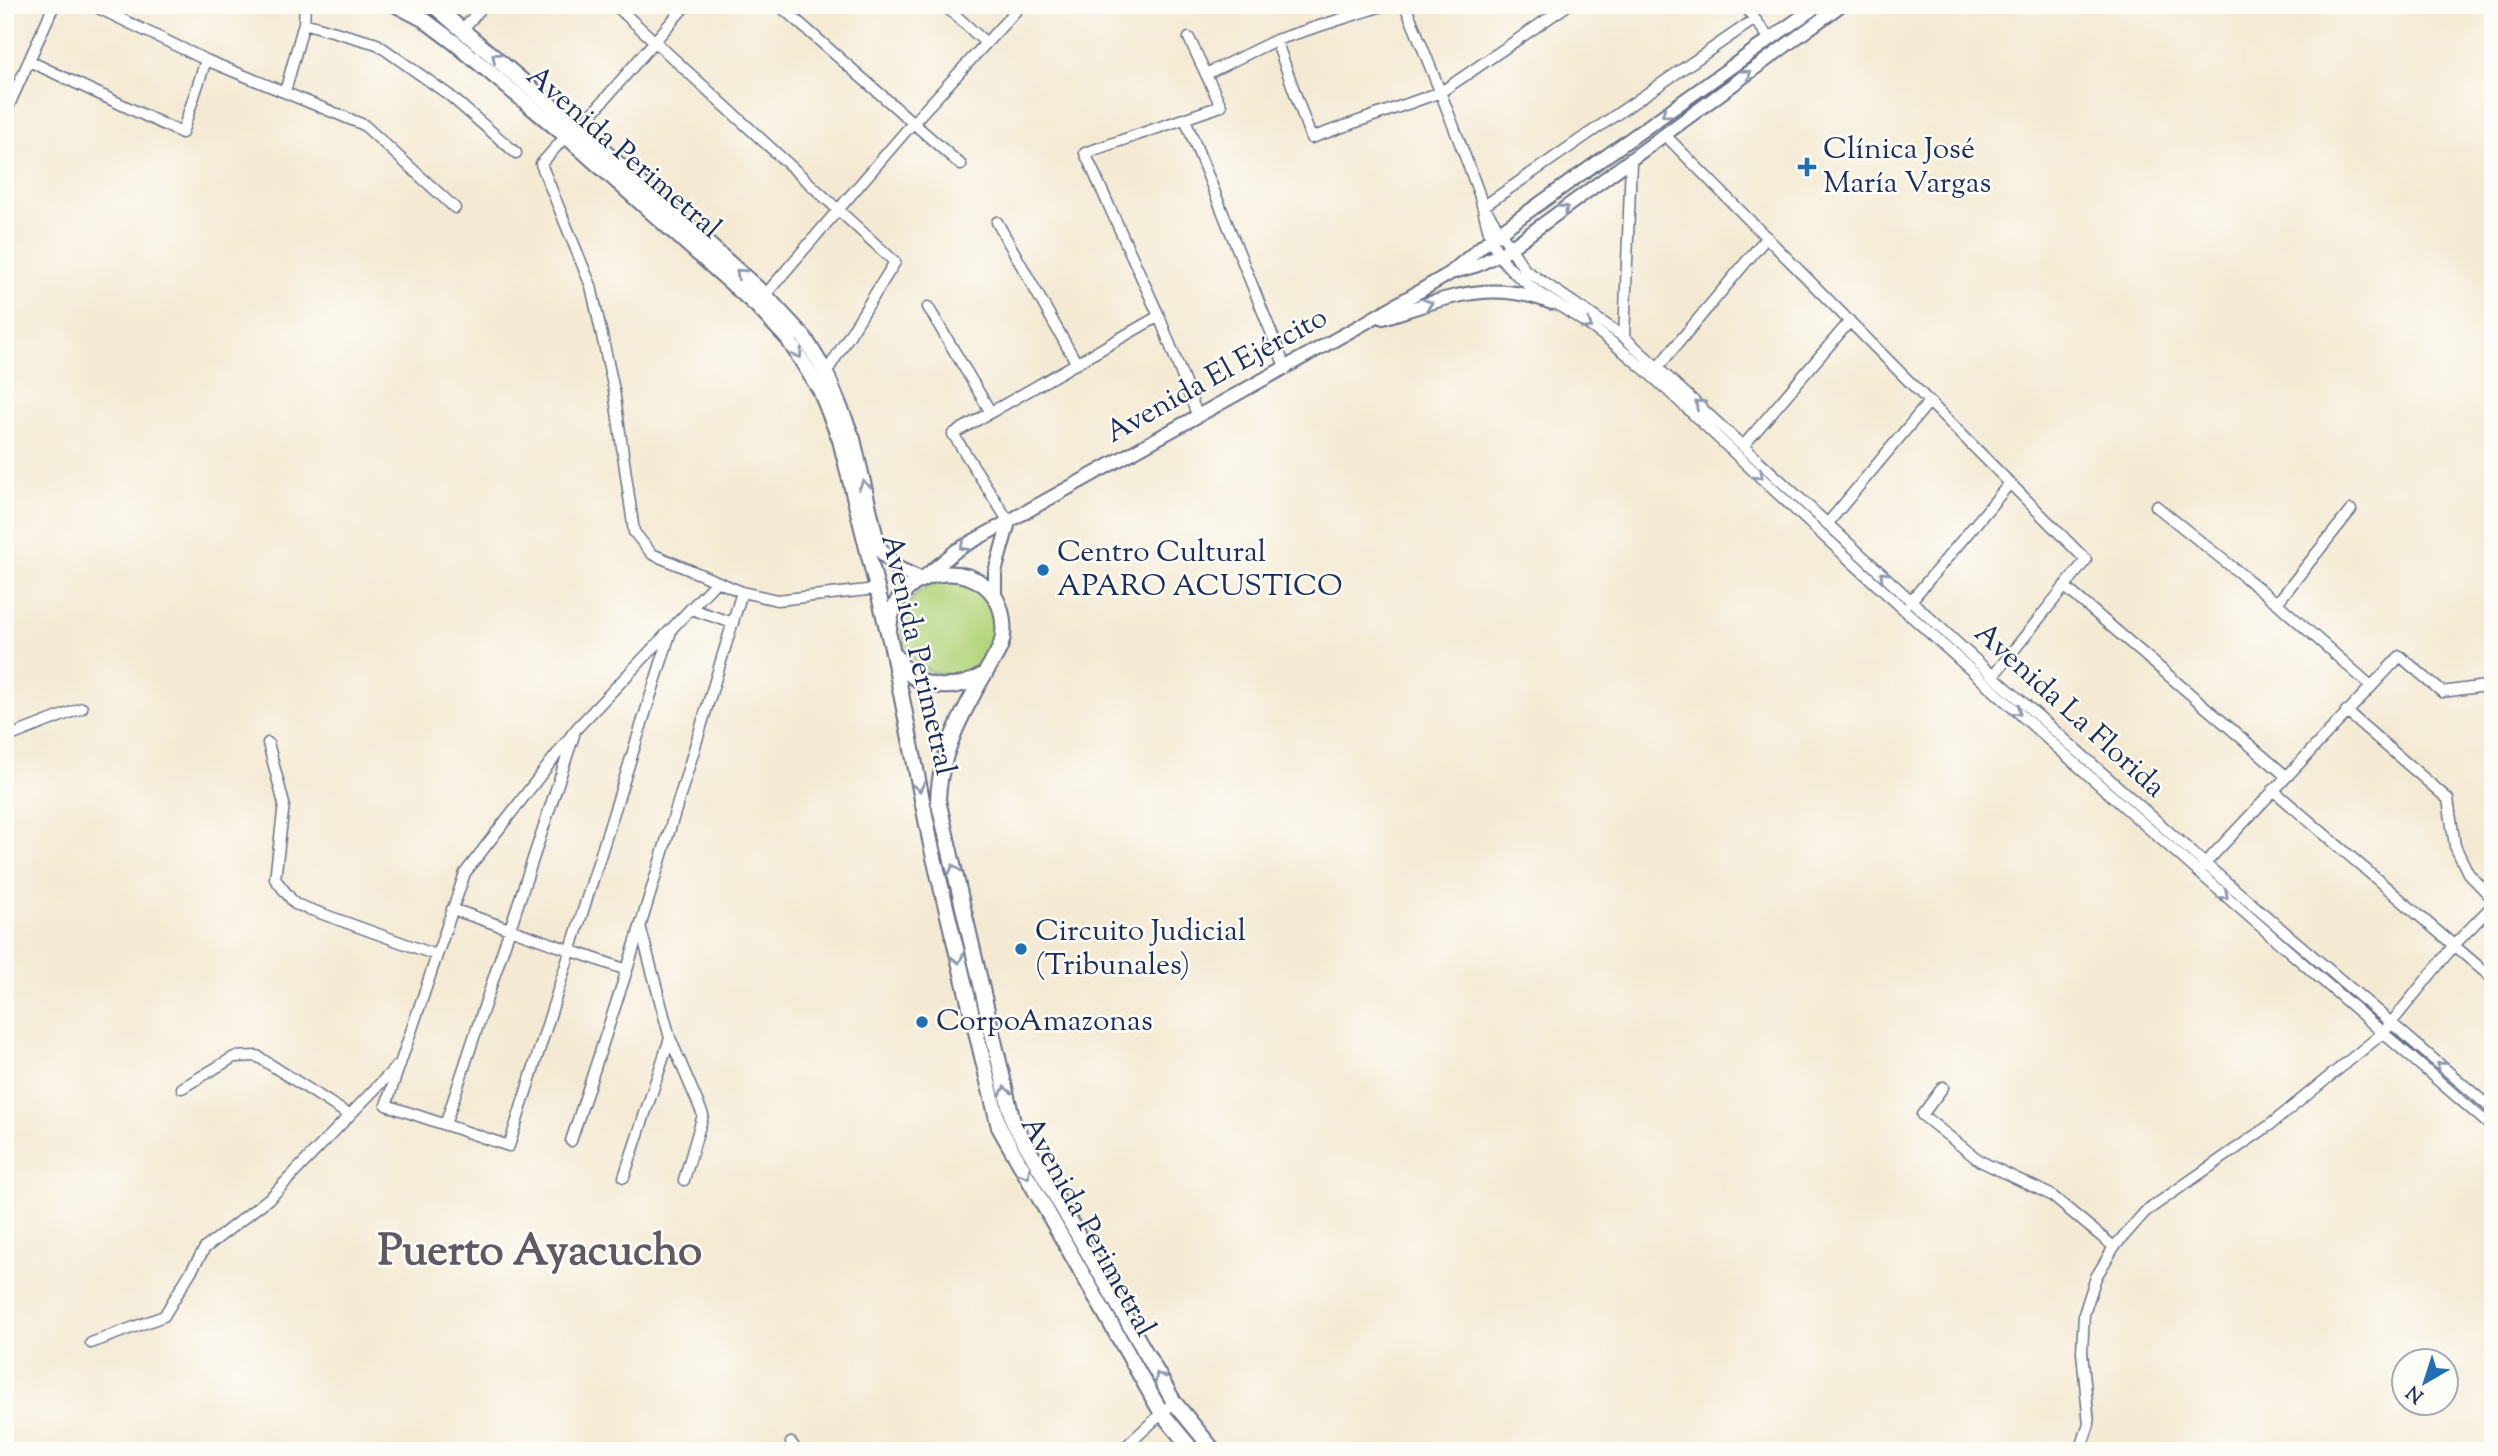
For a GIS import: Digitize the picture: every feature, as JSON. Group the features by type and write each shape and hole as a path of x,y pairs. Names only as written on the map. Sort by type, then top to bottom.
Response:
{"main road":[{"name":"Avenida Perimetral","path":"396,5 423,12 572,132 765,295 804,337 826,373 853,439 878,547 898,569 922,578"},
{"name":"Avenida Perimetral","path":"433,5 463,29 757,306 788,339 820,390 840,440 892,648 931,845 999,1127 1161,1412 1193,1451"},
{"path":"944,572 964,575 982,584 996,599 1003,618 1004,639 997,658 985,674 969,683 950,688 932,685 908,671 892,648 889,628 893,608 904,591 922,578 944,572"},
{"name":"Avenida Perimetral","path":"985,674 942,762 939,800 1013,1122 1174,1402 1214,1451"}],"street":[{"path":"5,114 54,5"},
{"path":"92,5 206,60 364,125 455,208"},
{"path":"285,92 304,23 305,5"},
{"path":"463,29 484,5"},
{"path":"615,5 895,262 826,373"},
{"path":"686,5 541,164 591,286 614,390 634,532 652,554 742,592 777,600 876,589"},
{"path":"779,5 911,125 961,165"},
{"path":"944,5 985,42"},
{"path":"765,295 911,125 1021,5"},
{"path":"1206,74 1276,40 1385,5"},
{"path":"1405,5 1495,236 1526,285 1586,322 1654,377 1903,608 2493,1128"},
{"path":"1276,40 1311,138 1441,92 1568,5"},
{"path":"1744,5 1770,39"},
{"name":"Avenida El Ejército","path":"922,578 957,550 1286,369 1449,274 1495,236 1818,5"},
{"name":"Avenida El Ejército","path":"1449,274 1478,265 1504,252 1631,162 1841,5"},
{"path":"1484,206 1755,19"},
{"path":"304,23 377,44 449,95 516,153"},
{"path":"1189,38 1221,106 1084,153 1159,316 1198,417"},
{"path":"29,61 182,133 206,60"},
{"path":"1185,119 1286,369"},
{"path":"1666,136 2086,560 1993,676"},
{"path":"1624,337 1631,162"},
{"path":"997,222 1077,364"},
{"path":"1658,367 1767,237"},
{"name":"Avenida La Florida","path":"1504,252 1537,281 1578,304 1624,337 2200,868 2493,1110"},
{"path":"1363,324 1471,292 1516,291 1552,303"},
{"path":"928,307 990,411"},
{"path":"996,599 995,572 1009,522 953,434 1159,316"},
{"path":"1744,445 1850,321"},
{"path":"1828,523 1929,402"},
{"path":"1910,602 2010,483"},
{"path":"2156,506 2277,603 2371,686"},
{"path":"2277,603 2351,510"},
{"path":"671,631 509,1146 386,1105 465,873 577,727 716,582"},
{"path":"2064,586 2286,776"},
{"path":"571,1141 627,970 742,592"},
{"path":"691,609 733,623"},
{"path":"2200,868 2346,710 2400,656 2442,692 2493,685"},
{"path":"5,738 82,708"},
{"path":"2346,710 2448,799 2455,846 2468,873 2493,899"},
{"path":"444,1125 577,727"},
{"path":"268,743 284,804 275,879 285,893 295,904 436,955"},
{"path":"2273,790 2493,979"},
{"path":"2080,1451 2089,1424 2082,1352 2084,1314 2096,1277 2114,1247 2145,1212 2270,1125 2383,1033 2455,944 2493,905"},
{"path":"452,909 627,970"},
{"path":"640,926 670,1038 704,1115 684,1180"},
{"path":"624,1177 670,1038"},
{"path":"182,1088 234,1057 257,1056 349,1115"},
{"path":"91,1343 164,1316 205,1248 272,1196 399,1064"},
{"path":"1943,1087 1922,1115 1980,1161 2051,1195 2114,1247"},
{"path":"1121,1451 1174,1402"}],"green space":[{"path":"949,581 967,585 982,595 992,610 996,628 992,646 982,661 967,671 949,675 931,671 916,661 906,646 902,628 906,610 916,595 931,585"}],"place":[{"name":"Clínica José María Vargas","path":"1807,167"},
{"name":"Centro Cultural APARO ACUSTICO","path":"1043,570"},
{"name":"Circuito Judicial (Tribunales)","path":"1021,949"},
{"name":"CorpoAmazonas","path":"922,1022"}],"district":[{"name":"Puerto Ayacucho","path":"540,1253"}]}
